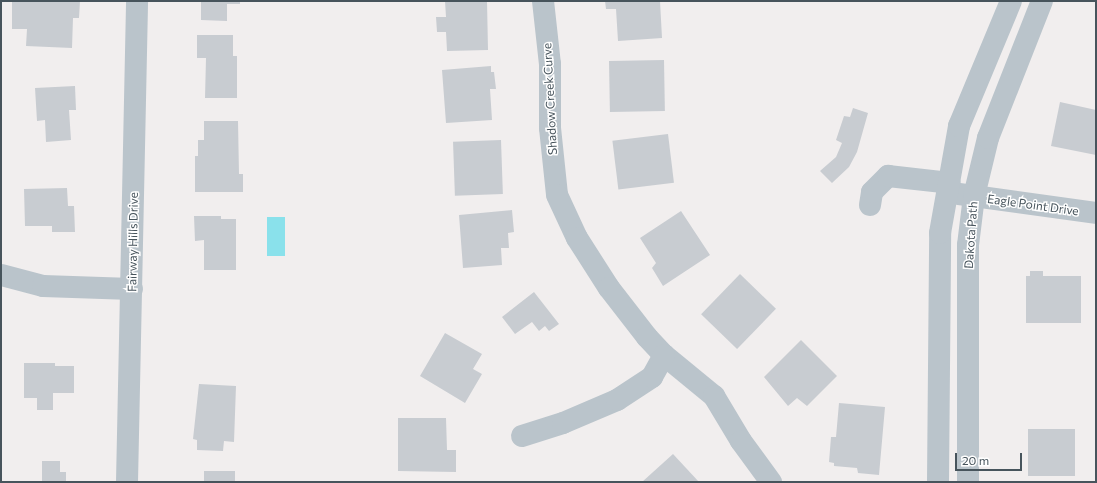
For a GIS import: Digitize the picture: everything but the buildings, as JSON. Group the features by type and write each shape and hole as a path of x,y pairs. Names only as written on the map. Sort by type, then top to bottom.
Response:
{"street":[{"name":"Fairway Hills Drive","path":"127,482 137,1"},
{"name":"Shadow Creek Curve","path":"544,1 550,64 550,128 558,195 577,238 609,288 664,355 714,396 741,441 772,482"},
{"path":"938,482 940,233 959,126 1011,1"},
{"name":"Dakota Path","path":"968,482 968,245 974,196 988,138 999,106 1042,1"},
{"name":"Eagle Point Drive","path":"870,206 872,192 888,176 949,187 974,196 1096,213"},
{"path":"1,275 43,286 132,289"},
{"path":"522,436 563,423 617,400 652,377 664,355"}],"water":[{"path":"267,217 285,217 285,256 267,256"}]}
